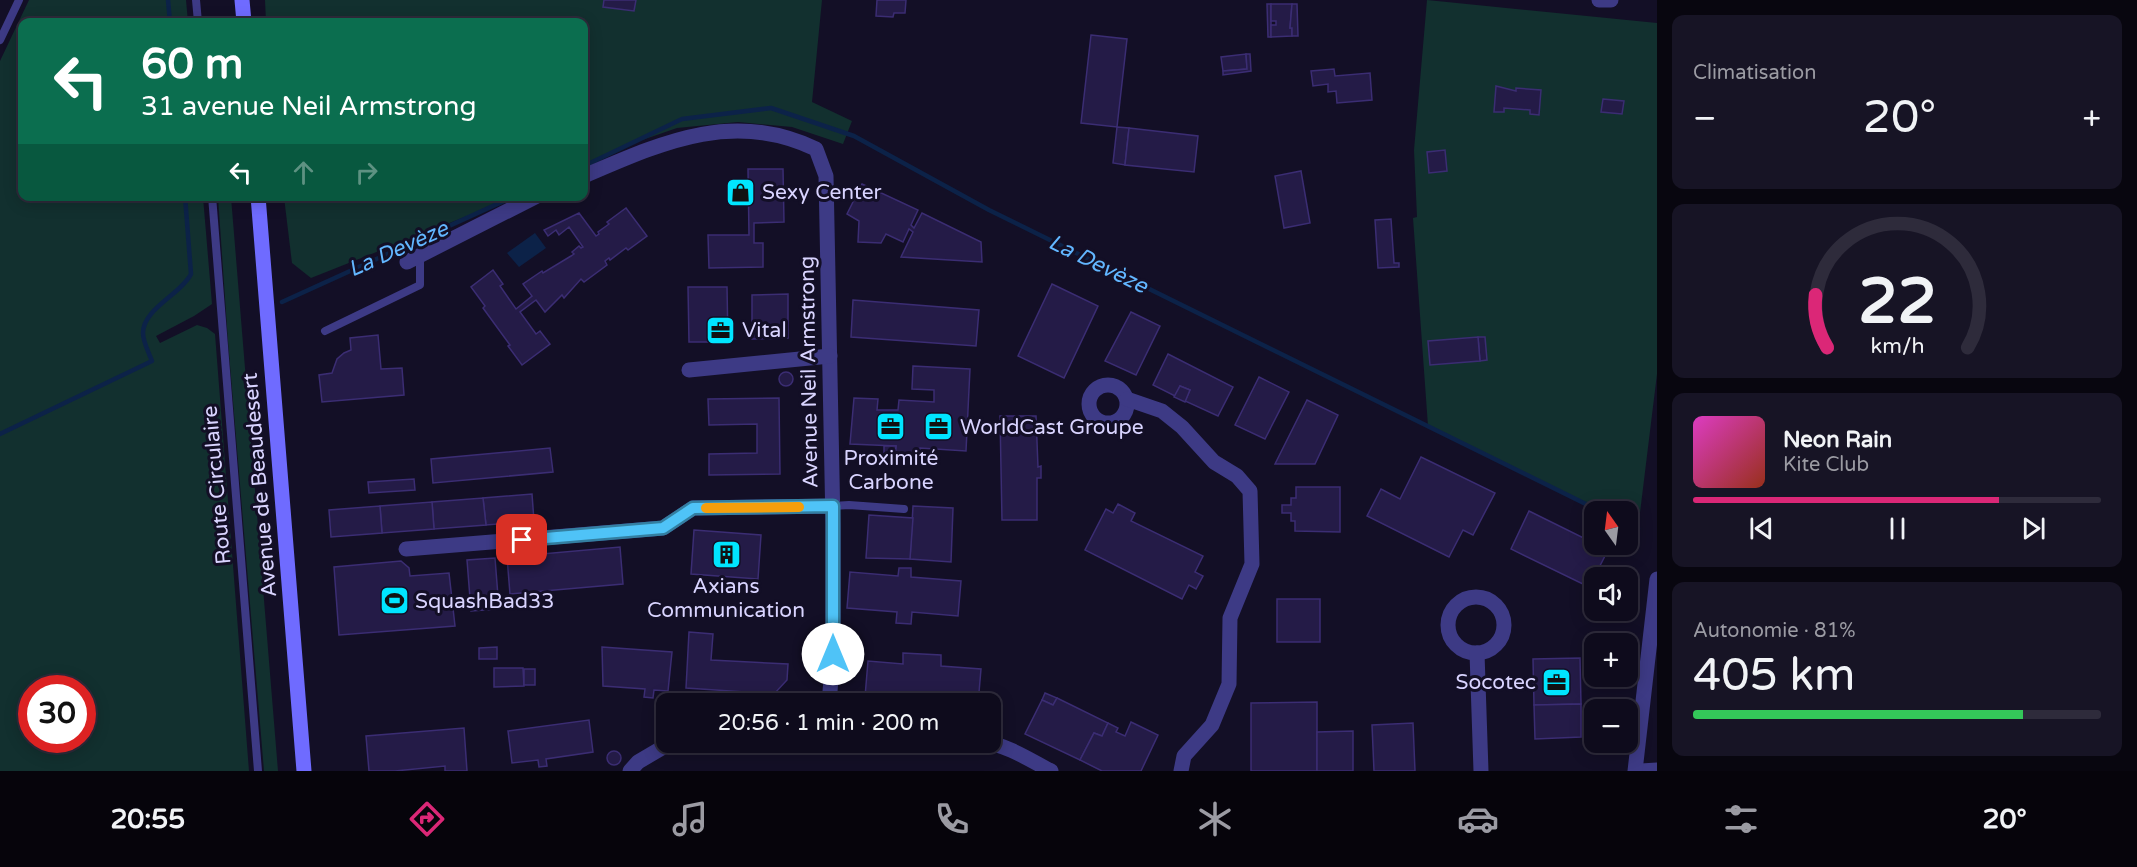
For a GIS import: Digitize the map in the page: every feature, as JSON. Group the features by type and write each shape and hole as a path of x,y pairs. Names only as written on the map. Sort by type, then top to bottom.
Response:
{"main road":[{"path":"242,0 244,18"},
{"name":"Avenue de Beaudesert","path":"258,201 304,771"}],"street":[{"path":"1599,0 1611,0"},
{"name":"Avenue Neil Armstrong","path":"588,174 636,153 691,135 728,130 767,132 798,140 816,149 826,176 833,506 833,654 830,693"},
{"path":"413,259 527,201"},
{"path":"690,370 830,356"},
{"path":"1126,399 1162,411 1182,427 1214,462 1237,476 1250,491 1252,564 1230,618 1229,684 1212,725 1184,756 1181,771"},
{"path":"406,549 663,528 693,508 833,506"},
{"path":"1635,771 1657,579"},
{"path":"1478,653 1481,771"},
{"path":"1001,747 1051,771"},
{"path":"630,771 638,762 656,751"},
{"path":"1641,771 1657,770"}],"lane":[{"path":"0,40 19,0"},
{"path":"196,0 198,18"},
{"name":"Route Circulaire","path":"212,201 258,771"},
{"path":"325,331 420,285 413,259"},
{"path":"833,506 904,509"}],"green space":[{"path":"29,0 186,0 188,18 20,18"},
{"path":"265,0 822,0 812,102 852,121 843,144 792,127 738,122 677,128 622,147 588,164 588,18 266,18"},
{"path":"1427,0 1657,23 1657,374 1638,529 1638,501 1584,502 1428,426 1413,218 1417,217 1414,150"},
{"path":"18,23 18,201 203,201 212,304 156,336 160,343 197,325 215,334 249,771 0,771 0,61"},
{"path":"218,201 231,201 278,771 264,771"},
{"path":"285,201 505,201 311,278 292,263"}],"water":[{"path":"535,233 546,248 519,267 507,253"}],"building":[{"path":"604,0 636,0 634,11 603,7"},
{"path":"877,0 906,0 905,13 894,13 893,17 876,16"},
{"path":"1267,4 1271,4 1271,37 1268,37"},
{"path":"1271,4 1292,4 1290,28 1292,28 1292,36 1271,37 1271,25 1276,25 1276,21 1271,21"},
{"path":"1292,4 1297,4 1298,36 1292,36 1292,28 1290,28"},
{"path":"1091,35 1127,39 1117,127 1081,123"},
{"path":"1246,54 1247,69 1223,71 1221,57"},
{"path":"1246,54 1250,54 1251,71 1223,75 1223,71 1247,69"},
{"path":"1334,69 1335,76 1370,73 1372,100 1337,103 1336,91 1328,92 1328,84 1313,86 1311,71"},
{"path":"1496,86 1516,91 1516,88 1541,90 1539,115 1530,114 1530,110 1504,108 1504,112 1494,112"},
{"path":"1603,99 1624,101 1622,114 1601,112"},
{"path":"1117,127 1129,128 1125,165 1113,163"},
{"path":"1129,128 1198,136 1194,172 1125,165"},
{"path":"1445,150 1447,171 1429,173 1427,152"},
{"path":"748,169 783,169 784,222 754,223 754,243 763,243 763,267 709,268 708,235 749,235"},
{"path":"1301,171 1310,223 1284,228 1275,176"},
{"path":"862,184 918,210 911,225 914,228 922,213 981,242 982,262 901,257 913,232 909,229 903,242 886,234 881,243 858,242 859,221 847,214"},
{"path":"626,208 647,236 628,250 626,248 610,260 609,258 605,261 607,265 584,282 581,279 564,298 562,295 545,312 536,300 520,312 536,334 540,331 550,344 522,365 471,287 493,270 503,284 500,286 516,309 532,296 523,284 574,254 572,252 579,246 583,247 569,227 559,235 556,230 548,236 544,230 579,213 596,236 609,224 607,222"},
{"path":"1391,219 1394,263 1399,263 1399,267 1378,268 1375,220"},
{"path":"1052,284 1098,306 1064,378 1018,356"},
{"path":"688,287 727,287 728,342 689,342"},
{"path":"788,294 788,338 752,339 752,295"},
{"path":"853,300 979,310 976,346 851,337"},
{"path":"1131,312 1160,326 1136,375 1105,361"},
{"path":"378,335 381,369 402,368 404,395 322,402 319,375 332,373 337,359 351,350 350,338"},
{"path":"1478,337 1485,337 1487,360 1480,361"},
{"path":"1478,337 1480,361 1430,365 1428,341"},
{"path":"1168,354 1233,387 1218,416 1185,401 1190,390 1180,386 1175,396 1153,385"},
{"path":"913,366 970,369 966,451 920,448 919,459 895,458 896,446 850,444 854,398 878,399 877,410 898,410 899,400 934,402 934,390 912,389"},
{"path":"786,372 791,374 793,379 791,384 786,386 781,384 779,379 781,374"},
{"path":"1259,377 1289,392 1265,439 1235,425"},
{"path":"1180,386 1190,390 1185,402 1174,397"},
{"path":"779,398 780,474 709,475 709,454 757,453 757,424 709,425 708,399"},
{"path":"1307,400 1338,415 1315,464 1275,464"},
{"path":"1000,416 1036,416 1038,467 1041,466 1041,478 1037,478 1037,520 1002,520"},
{"path":"884,446 896,446 895,454 884,454"},
{"path":"550,448 553,472 433,483 431,459"},
{"path":"1421,457 1495,493 1473,535 1463,530 1449,557 1367,516 1381,489 1400,499"},
{"path":"414,479 415,490 369,493 368,482"},
{"path":"1296,487 1340,487 1340,532 1295,531 1295,521 1291,521 1291,513 1282,513 1282,505 1291,505 1291,498 1296,498"},
{"path":"532,494 534,521 486,525 483,498"},
{"path":"483,498 486,525 434,529 432,502"},
{"path":"432,502 434,529 382,533 380,506"},
{"path":"1118,504 1135,513 1131,521 1203,556 1195,572 1203,576 1196,589 1189,585 1182,599 1085,550 1106,509 1113,513"},
{"path":"380,506 382,533 331,537 329,510"},
{"path":"913,506 953,508 951,562 910,559"},
{"path":"1529,511 1584,538 1584,555 1605,555 1599,567 1584,567 1584,585 1511,549"},
{"path":"869,515 913,518 910,559 866,558"},
{"name":"Axians Communication","path":"694,530 761,535 758,579 691,574"},
{"path":"620,547 623,584 510,594 507,557"},
{"path":"495,558 499,609 471,611 467,560"},
{"name":"SquashBad33","path":"401,561 409,568 410,576 449,573 455,626 339,635 334,567"},
{"path":"899,568 911,568 911,577 961,581 958,616 912,612 911,624 896,623 897,612 847,608 850,572 898,576"},
{"path":"1277,599 1320,599 1320,642 1277,642"},
{"path":"689,632 713,634 711,660 788,664 787,680 775,693 686,688"},
{"path":"497,647 497,659 479,659 479,648"},
{"path":"602,647 672,652 668,691 654,690 653,698 644,697 645,689 603,686"},
{"path":"903,653 941,655 941,666 981,669 979,693 865,693 868,661 903,664"},
{"name":"Socotec","path":"1580,658 1581,704 1534,705 1533,659"},
{"path":"494,668 523,668 524,686 494,687"},
{"path":"524,669 535,669 535,685 524,685"},
{"path":"1045,693 1057,698 1053,705 1042,700"},
{"path":"1057,698 1108,723 1102,736 1094,733 1080,760 1025,734 1042,700 1053,705"},
{"path":"1317,702 1317,771 1251,771 1251,703"},
{"path":"1581,704 1581,737 1535,739 1534,705"},
{"path":"589,720 593,752 546,759 547,766 539,767 538,760 512,763 508,731"},
{"path":"1131,722 1158,735 1141,771 1102,771 1080,760 1094,733 1102,736 1108,723 1118,728 1116,732 1125,736"},
{"path":"1413,723 1415,771 1374,771 1372,725"},
{"path":"464,728 467,771 445,771 445,766 369,771 366,736"},
{"path":"1353,731 1353,771 1317,771 1317,732"},
{"path":"614,751 619,753 621,758 619,763 614,765 609,763 607,758 609,753"}],"waterway":[{"path":"168,0 170,18"},
{"name":"La Devèze","path":"588,164 682,119 771,108 854,136 989,210 1584,503"},
{"path":"0,434 152,361 143,336 145,324 149,316 191,274 185,201"},
{"name":"La Devèze","path":"282,302 504,201"}],"slow traffic":[{"path":"706,508 799,507"}],"place":[{"name":"Sexy Center","path":"741,192"},
{"name":"Vital","path":"721,330"},
{"name":"Proximité Carbone","path":"891,427"},
{"name":"WorldCast Groupe","path":"939,427"},
{"name":"Axians Communication","path":"726,555"},
{"name":"SquashBad33","path":"394,601"},
{"name":"Socotec","path":"1557,682"}],"route":[{"path":"522,540 663,528 693,508 833,506 833,654"}]}
